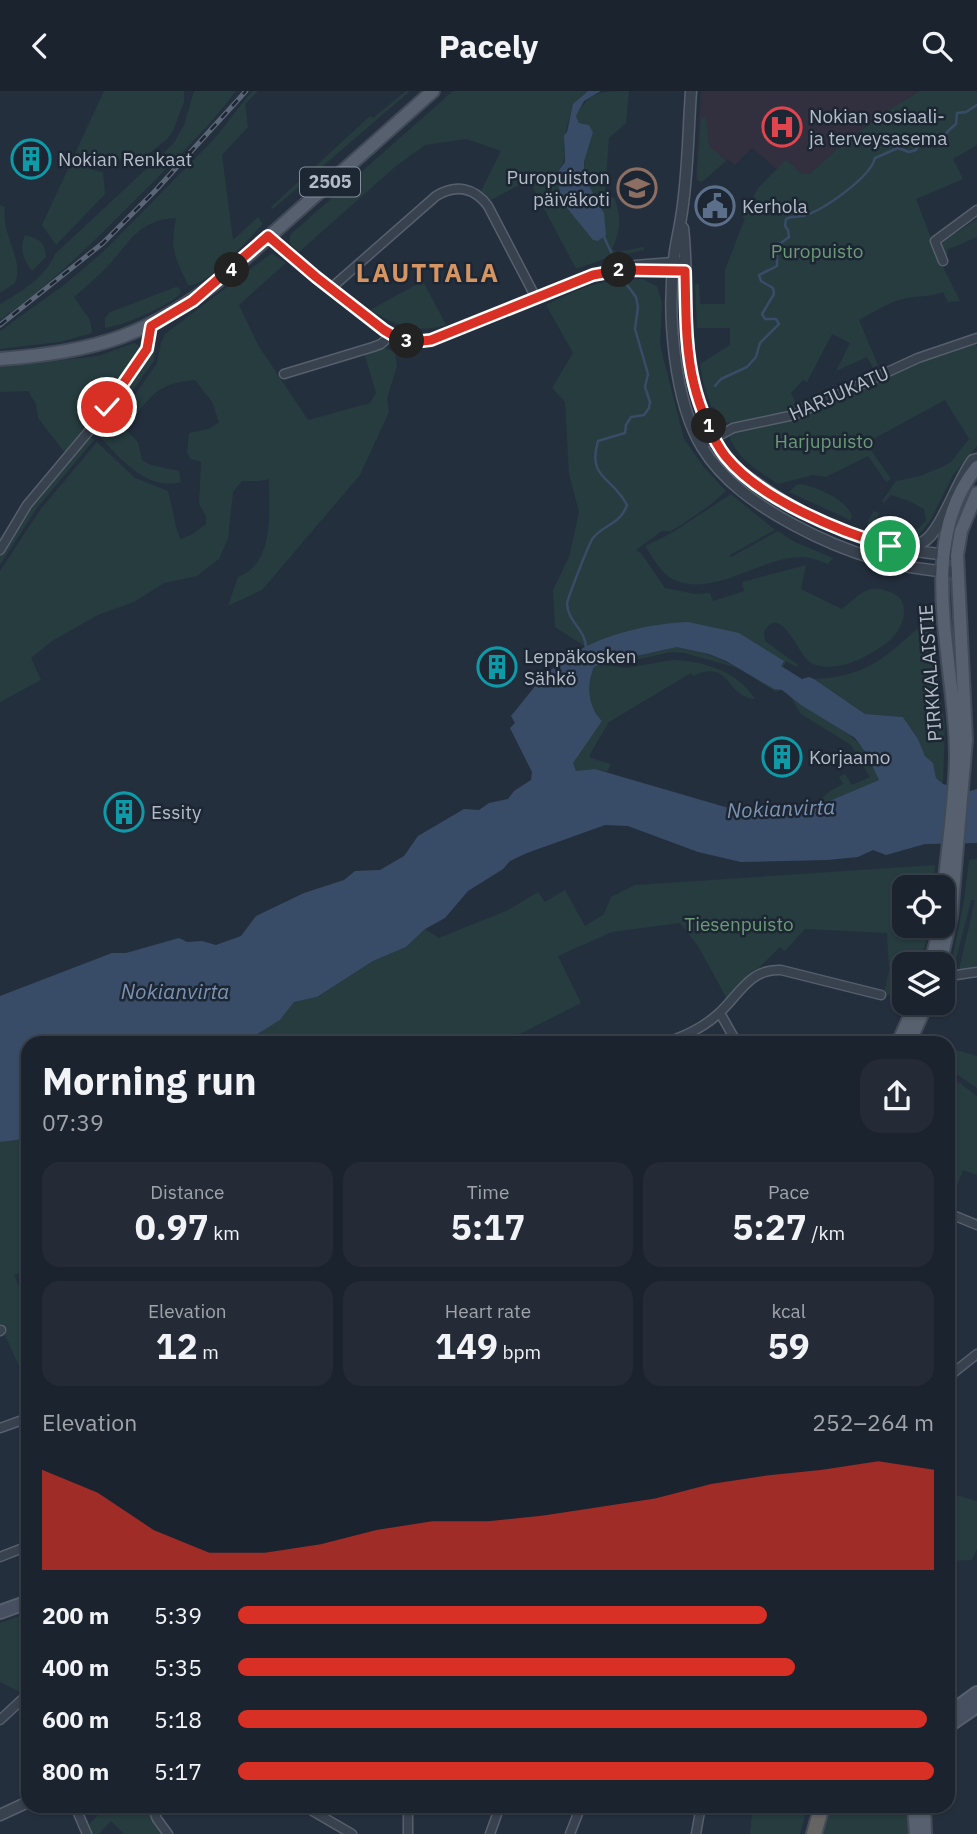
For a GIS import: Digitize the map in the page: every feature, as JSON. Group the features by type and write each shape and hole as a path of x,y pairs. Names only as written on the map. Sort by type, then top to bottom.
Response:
{"highway":[{"path":"814,1834 820,1813"}],"main road":[{"name":"2505","path":"0,359 83,349 151,326 193,301 433,91"},
{"name":"PIRKKALAISTIE","path":"951,865 965,713 950,571 953,509 963,487 977,467"},
{"name":"PIRKKALAISTIE","path":"950,555 977,493"},
{"path":"949,875 951,865"},
{"path":"943,952 951,915 951,865"},
{"path":"901,1036 911,1015"},
{"path":"912,1036 922,1015"},
{"path":"0,1612 21,1604"},
{"path":"955,1708 977,1693"},
{"path":"955,1721 977,1706"},
{"path":"914,1813 916,1834"},
{"path":"924,1813 925,1834"}],"street":[{"path":"691,91 681,218 673,266 674,347 680,384 701,446 715,466 749,497 773,514 816,537 846,550 888,562 950,571"},
{"path":"330,289 436,196 462,188 478,194 488,206 536,298"},
{"path":"943,261 935,241 977,210"},
{"path":"681,218 689,354 694,383 704,418 725,457 744,474 800,511 852,534 903,549 950,555"},
{"path":"268,236 330,289 391,335 413,342 431,340 593,275 620,270 685,266"},
{"path":"0,549 27,505 89,431 127,379 147,349 151,326"},
{"path":"284,374 373,347 391,335"},
{"name":"HARJUKATU","path":"701,446 733,428 794,415 918,358 977,338"},
{"path":"903,549 920,544 935,532 959,481 973,460 977,459"},
{"path":"682,1036 695,1031 720,1013 753,978 769,969 881,995"},
{"path":"955,975 977,972"},
{"path":"720,1013 733,1036"},
{"path":"955,1216 977,1225"},
{"path":"955,1371 977,1354"},
{"path":"0,1428 21,1420"},
{"path":"0,1557 21,1549"},
{"path":"0,1720 21,1700"},
{"path":"0,1815 21,1806"},
{"path":"78,1813 87,1834"},
{"path":"155,1813 168,1834"},
{"path":"316,1813 352,1834"},
{"path":"408,1813 408,1834"},
{"path":"490,1834 498,1813"},
{"path":"570,1834 578,1813"},
{"path":"696,1834 700,1813"}],"shaded area":[{"name":"Nokian sosiaali- ja terveysasema","path":"701,91 920,91 888,110 837,149 810,174 777,169 752,148 735,165 728,159 702,182 696,179"}],"green space":[{"path":"104,91 184,91 184,102 173,131 141,160 117,159 98,153 90,169 103,172 105,194 56,245 42,225"},
{"path":"194,91 236,91 189,146 88,246 37,292 0,320 0,304 39,277 55,254 174,143 184,125"},
{"path":"252,91 258,91 245,104 248,127 222,155 233,240 258,217 263,224 238,250 206,279 188,285 174,253 176,218 152,223 136,234 107,267 74,297 90,320 92,333 60,342 0,349 0,331 64,285 103,252 215,138"},
{"path":"406,91 410,91 273,209 271,207 370,116 373,118"},
{"path":"453,91 588,91 578,101 572,113 564,141 564,160 557,173 604,213 589,188 584,167 593,132 588,125 579,123 576,116 586,102 597,94 629,91 626,123 609,138 605,190 609,190 608,195 615,199 619,218 612,249 617,252 644,247 644,250 576,269 529,180 489,201 481,191 501,151 466,139 425,145 396,166 299,252 290,244 290,235"},
{"name":"Puropuisto","path":"920,91 977,91 977,145 953,159 963,179 916,199 939,259 960,301 948,302 943,292 905,298 884,306 859,320 878,365 873,368 867,357 836,371 850,343 832,334 807,382 803,380 791,393 796,404 818,396 819,398 797,408 768,416 723,424 716,409 711,406 700,364 730,345 730,328 697,328 695,284 699,284 700,304 725,304 725,270 745,218 742,217 758,188 786,160 801,173 810,174 837,149 888,110"},
{"path":"706,116 709,146 726,161 702,182 697,179 701,118"},
{"path":"0,205 5,207 4,217 17,274 15,283 0,293"},
{"path":"977,219 977,237 947,250 948,255 943,253 941,244 945,240"},
{"path":"25,235 41,242 46,257 32,271 23,254"},
{"path":"273,254 286,263 239,305 258,345 308,420 370,403 376,393 365,356 362,354 385,348 395,352 397,366 387,399 389,412 360,475 262,590 228,606 238,577 250,570 264,549 269,521 269,479 242,481 233,492 228,539 219,559 197,576 164,583 134,602 98,615 52,641 31,658 41,680 0,702 0,571 40,510 97,442 135,478 168,491 180,539 206,524 206,516 199,504 201,462 191,459 187,453 189,433 209,429 219,422 212,402 195,380 159,390 134,417 126,418 121,415 157,363 165,334"},
{"path":"642,279 657,286 662,303 660,345 684,439 703,466 726,491 684,523 671,531 662,531 636,550 641,553 665,588 695,594 710,593 713,601 744,591 742,582 806,565 801,589 842,609 868,590 890,592 901,600 903,618 894,636 877,649 847,664 828,667 816,665 806,659 783,627 777,623 770,624 764,632 765,641 798,665 797,667 786,661 783,667 783,661 739,633 616,636 586,647 555,627 553,590 569,557 579,512 569,474 565,402 552,388 573,353 546,305 592,285"},
{"path":"423,281 446,325 415,328 388,320 370,310"},
{"path":"176,287 181,293 157,309 105,328 105,318 110,312"},
{"name":"Harjupuisto","path":"975,342 977,446 953,475 930,521 918,536 897,538 868,529 868,520 874,511 879,513 875,522 896,530 909,531 915,530 926,520 924,509 909,501 891,495 884,503 882,501 896,481 920,476 951,462 969,439 945,400 866,443 891,479 886,482 868,456 826,477 813,475 778,484 742,457 728,434 738,429 795,419 895,372"},
{"path":"134,343 140,346 139,353 105,403 65,453 38,418 36,404 28,391 0,392 0,367 98,356"},
{"path":"155,345 154,361 117,412 116,400"},
{"path":"116,420 138,442 142,460 151,465 179,471 181,482 169,484 146,478 118,455 101,438"},
{"path":"90,436 94,440 37,508 0,565 0,556 32,504"},
{"path":"801,484 823,491 845,505 852,517 850,520 789,492"},
{"path":"731,494 775,530 730,555 731,557 778,531 793,541 833,558 828,564 805,557 787,559 707,584 692,584 672,579 658,566 645,546 670,534"},
{"path":"918,628 932,628 933,662 945,724 943,784 936,778 933,763 925,756 918,739 903,717 865,714 814,679 846,675 871,665"},
{"path":"677,647 707,654 737,668 671,652 640,659 618,660"},
{"path":"672,660 719,669 739,681 755,699 745,697 714,672 693,676 691,673 609,722 589,756 611,764 607,772 595,769 576,771 572,763 602,721 591,703 590,681 594,667 600,664 626,668"},
{"path":"740,670 768,683 782,689 776,692"},
{"path":"790,696 855,740 874,764 879,780 820,805 815,804 843,784 839,777 845,774 852,785 870,777 851,745 801,714"},
{"path":"977,859 977,966 964,972 959,970 975,900 971,900 955,963 954,952 969,860"},
{"name":"Tiesenpuisto","path":"935,865 935,875 892,875 892,938 927,938 923,952 892,952 892,996 884,993 889,969 887,933 805,929 785,951 780,947 727,999 698,946 680,923 612,932 558,956 581,1003 516,1036 254,1036 280,1020 294,1002 317,997 373,961 406,947 425,929 439,938 508,910 538,892 545,902 565,890 585,926 604,914 611,897 635,885"},
{"path":"955,1050 977,1056 977,1088 955,1073"},
{"path":"955,1080 977,1096 977,1175 963,1170 955,1191"},
{"path":"21,1138 21,1272 14,1275 21,1291 21,1371 0,1324 0,1142"},
{"path":"955,1495 977,1501 977,1549 972,1560 955,1561"},
{"path":"21,1616 21,1692 0,1682 0,1623"},
{"path":"100,1813 151,1813 163,1834 124,1834 111,1821 99,1834 90,1834 87,1827"},
{"path":"752,1813 805,1813 800,1834 750,1834"},
{"path":"826,1813 908,1813 909,1834 819,1834"}],"water":[{"path":"588,91 601,91 584,101 576,116 579,123 589,125 593,132 584,162 584,174 604,213 606,235 598,241 593,240 563,203 557,180 557,173 565,162 564,135 573,104"},
{"name":"Nokianvirta","path":"688,622 739,633 784,661 781,666 802,679 814,679 865,714 903,717 918,739 925,756 933,763 936,778 943,784 970,791 977,789 977,843 925,844 886,855 873,850 858,857 827,860 741,862 698,852 628,826 605,825 510,861 503,869 468,891 445,918 425,929 406,947 373,961 317,997 294,1002 280,1020 254,1036 21,1036 21,1138 0,1142 0,996 112,953 126,953 179,938 187,942 202,941 216,945 241,936 256,916 304,893 344,880 355,871 380,870 404,856 418,836 464,809 479,810 489,803 508,799 514,791 531,780 532,772 510,728 515,723 511,716 540,681 581,649 615,635 652,626","holes":["677,647 726,661 774,689 782,690 855,738 866,753 879,780 820,805 803,808 798,805 732,809 595,769 576,771 573,763 602,721 591,703 590,681 594,667 611,659 618,660"]}],"waterway":[{"path":"715,386 721,379 747,367 756,357 760,343 779,324 776,319 765,319 762,314 774,294 773,288 761,281 759,275 777,266 777,256 773,250 775,245 789,237 785,226 786,219 811,213 833,201 864,175 875,158 898,148 909,152 916,150 921,136 926,135 935,142 941,141 956,124 957,113 966,112 977,105"},
{"path":"604,237 612,254"},
{"path":"586,648 583,636 570,616 568,600 593,538 616,521 627,505 598,470 595,453 598,441 625,433 631,417 644,415 650,402 645,387 648,374 635,329 638,307 636,297 627,285"}],"railway":[{"path":"0,325 103,243 155,191 246,91"}],"place":[{"name":"Nokian sosiaali- ja terveysasema","path":"782,127"},
{"name":"Nokian Renkaat","path":"31,159"},
{"name":"Puropuiston päiväkoti","path":"637,188"},
{"name":"Kerhola","path":"715,206"},
{"name":"Leppäkosken Sähkö","path":"497,667"},
{"name":"Korjaamo","path":"782,757"},
{"name":"Essity","path":"124,812"}],"district":[{"name":"LAUTTALA","path":"428,273"}],"route":[{"path":"107,407 147,349 151,326 193,301 268,236 360,313 396,338 413,342 431,340 456,332 593,275 620,270 685,271 689,354 694,383 704,418 725,457 744,474 800,511 835,528 890,546"}]}
